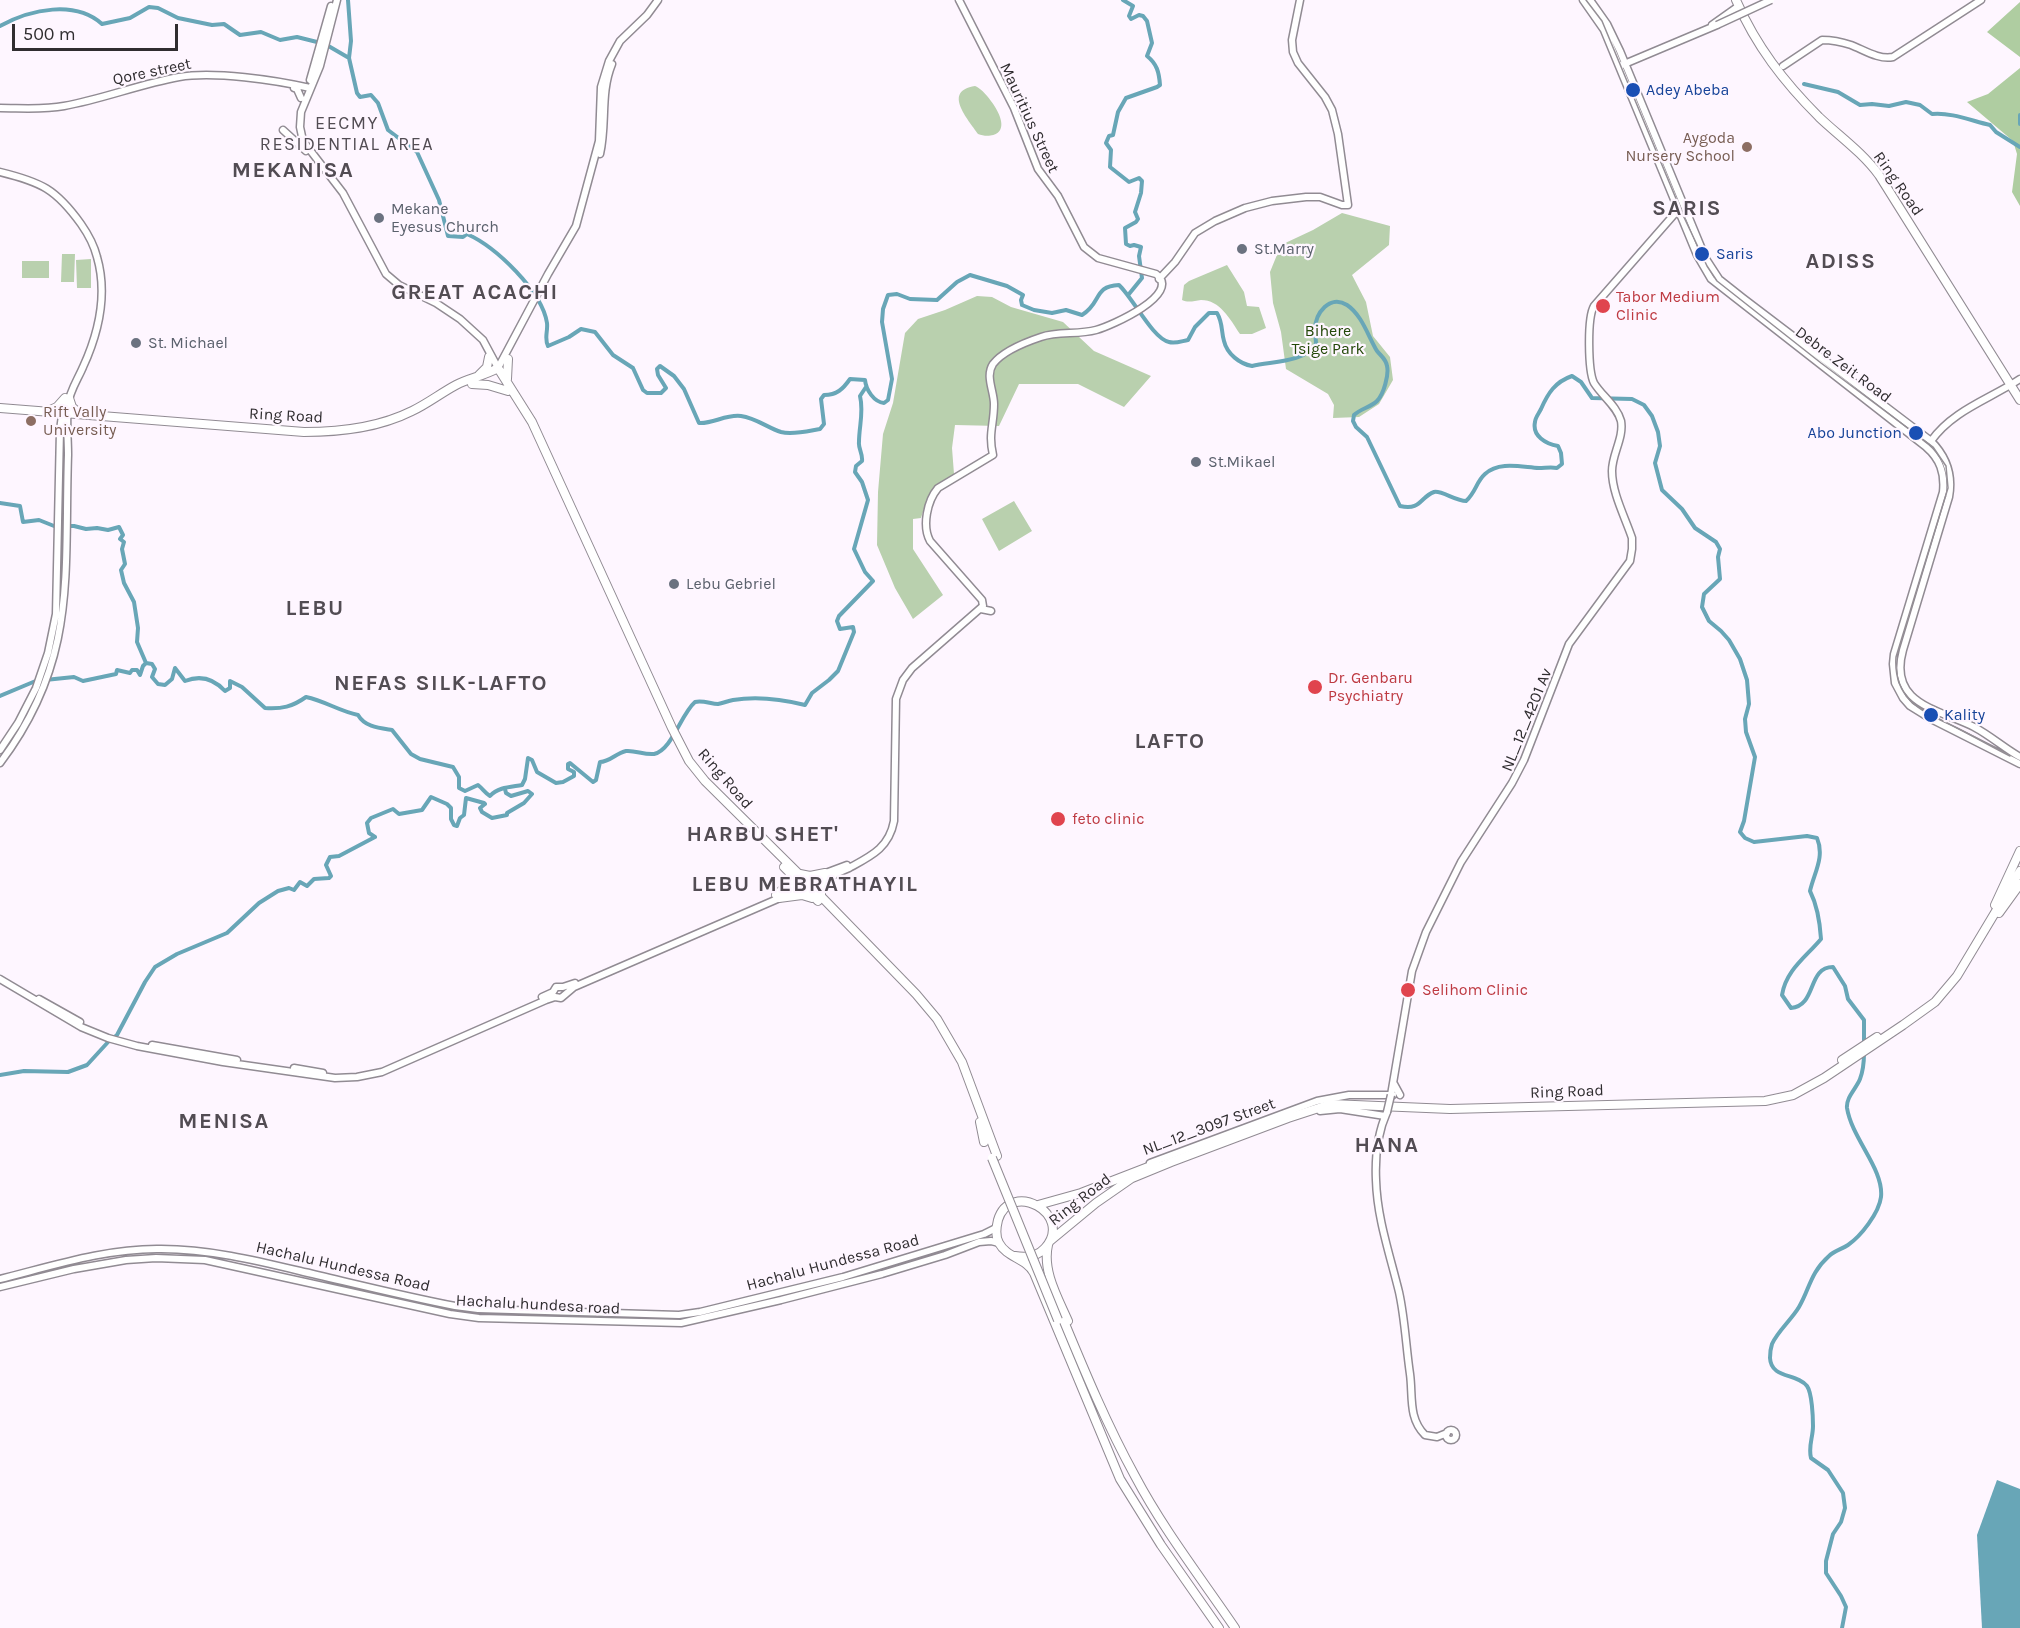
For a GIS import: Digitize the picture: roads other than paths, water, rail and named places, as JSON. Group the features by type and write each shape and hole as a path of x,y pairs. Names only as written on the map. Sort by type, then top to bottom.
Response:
{"highway":[{"name":"Ring Road","path":"1738,3 1770,56 1819,112 1863,152 1882,174 2020,392"},
{"path":"471,382 484,371 490,355"},
{"path":"471,382 508,387 507,356"},
{"name":"Ring Road","path":"0,410 310,435 347,434 402,419 429,406 452,391 495,372 508,387 529,425 671,731 689,761 705,781 792,872 916,994 936,1018 962,1062 995,1157 1060,1319"},
{"name":"Ring Road","path":"2014,381 2020,400"},
{"name":"Ring Road","path":"0,410 304,432 332,432 360,428 401,417 453,387 471,382"},
{"path":"46,412 67,398 80,414"},
{"path":"1995,905 2020,851"},
{"name":"Ring Road","path":"1872,1043 1914,1014 1941,991 1954,974 2020,864"},
{"name":"Ring Road","path":"1038,1205 1066,1197 1330,1101 1359,1100 1459,1105 1763,1098 1781,1095 1817,1078 1935,1002 1950,986 2020,871"},
{"path":"777,896 790,883 792,872 810,876 829,874"},
{"path":"777,896 802,895 819,899 821,888 829,874"},
{"path":"1969,956 2020,884"},
{"name":"Ring Road","path":"1049,1242 1123,1184 1181,1158 1331,1104 1472,1109 1765,1101 1800,1092 1858,1052"},
{"path":"982,1121 994,1138"},
{"path":"982,1121 984,1142"},
{"path":"1114,1434 1049,1273 1046,1260 1051,1223 1046,1212 1038,1205 1024,1202 1009,1206 998,1218 996,1228 999,1243 1005,1251 1025,1262 1034,1273 1120,1479 1161,1545 1219,1628"},
{"path":"1015,1256 1034,1256 1049,1242"},
{"path":"1060,1319 1086,1388 1090,1406"},
{"path":"1060,1319 1134,1476 1235,1628"}],"main road":[{"path":"335,0 321,52 297,110 296,127 299,139 339,194 382,275 402,290 438,308 458,322 480,342 490,355 507,356"},
{"path":"495,372 507,356 577,229 597,147 599,106 604,73 620,41 660,0"},
{"name":"Mauritius Street","path":"957,0 1011,110 1036,170 1057,197 1082,248 1098,259 1154,272 1160,279"},
{"path":"554,994 561,998 564,991 805,885 871,854 878,848 886,836 891,821 892,707 895,688 905,671 981,607 982,600 928,539 928,512 934,491 992,455 990,432 994,402 989,373 995,362 1008,352 1039,337 1096,330 1159,295 1162,285 1160,279 1195,233 1215,221 1245,208 1272,201 1305,197 1320,197 1342,206 1348,205 1338,134 1332,110 1322,93 1298,63 1293,52 1300,0"},
{"name":"Debre Zeit Road","path":"1583,0 1600,24 1621,62 1710,267 1719,279 1941,451 1947,463 1950,489 1900,660 1900,673 1907,691 1920,704 1973,726 2020,755"},
{"name":"Debre Zeit Road","path":"1590,0 1607,24 1679,212 1700,262 1717,286 1926,447 1937,458 1943,473 1943,492 1894,654 1895,683 1903,698 1915,709 2020,766"},
{"path":"1621,62 1714,26 1771,0"},
{"path":"1749,14 1776,0"},
{"path":"1783,66 1822,40 1848,44 1885,58 1893,57 1981,0"},
{"path":"1714,26 1738,3"},
{"path":"1714,26 1741,19"},
{"name":"Qore street","path":"0,109 39,112 66,109 194,79 218,78 305,88"},
{"path":"301,98 297,89 305,88"},
{"path":"305,88 300,119 303,141 342,193 381,268 399,285 436,303 460,319 481,338 490,355 495,372"},
{"path":"283,130 306,151"},
{"path":"0,174 31,180 54,192 66,204 86,232 96,252 102,297 97,325 67,398 64,415 56,614 48,653 22,725 0,750"},
{"name":"NL_12_4201 Av","path":"1387,1113 1393,1095 1412,971 1426,932 1461,862 1512,783 1524,760 1569,644 1626,568 1632,554 1634,544 1612,475 1621,428 1620,418 1613,404 1593,380 1590,368 1589,319 1592,310 1679,212"},
{"path":"1931,441 1956,416 2014,381"},
{"path":"0,763 47,682 63,615 67,526 64,415"},
{"path":"981,607 991,611"},
{"path":"0,976 52,1012 81,1027 112,1037 336,1075 364,1073 397,1064 554,994"},
{"path":"554,994 556,987 564,991"},
{"path":"1383,1094 1393,1084"},
{"name":"NL_12_3097 Street","path":"1066,1197 1163,1158 1328,1098 1364,1094 1393,1095"},
{"path":"1150,1172 1312,1113 1340,1109 1377,1114 1387,1113"},
{"path":"1387,1113 1376,1165 1387,1245 1400,1291 1415,1420 1425,1435 1444,1435"},
{"path":"1380,1202 1379,1160 1387,1113"},
{"path":"1377,1114 1383,1124"},
{"name":"Hachalu Hundessa Road","path":"0,1279 110,1253 147,1249 209,1251 436,1302 478,1309 649,1315 683,1314 731,1305 843,1277 984,1234 996,1228"},
{"name":"Hachalu hundesa road","path":"0,1287 74,1269 126,1260 156,1258 205,1260 435,1311 479,1318 665,1324 697,1321 843,1284 945,1255 979,1242 999,1243"},
{"path":"74,1269 75,1261"},
{"path":"22,1282 23,1273"},
{"path":"843,1277 843,1284"},
{"path":"364,1295 368,1287"},
{"path":"435,1311 436,1302"},
{"path":"731,1305 731,1313"}],"water":[{"path":"1997,1480 2020,1489 2020,1628 1982,1628 1977,1535"}],"waterway":[{"path":"348,0 351,41 349,58 357,93 360,97 371,95 378,103 388,130 417,152 439,200 448,236 463,237 467,234 479,240 516,271 536,297 543,311 547,323 548,346 581,329 595,332 613,355 633,368 643,390 647,393 661,393 666,388 658,375 657,369 660,366 674,376 684,389 699,423 730,416 741,416 786,433 820,429 824,424 821,399 824,395 839,391 850,379 865,380 871,395 884,403 888,400 892,379 882,322 883,309 888,295 897,294 910,299 937,300 957,282 970,275 1007,286 1023,295 1022,305 1052,313 1066,310 1082,315 1093,305 1105,288 1119,285 1156,334 1171,343 1188,340 1195,327 1209,313 1217,313 1228,350 1239,361 1252,366 1304,355 1316,344 1316,324 1325,307 1335,302 1347,305 1361,320 1377,351 1386,361 1387,370 1380,398 1354,415 1353,421 1367,437 1400,506 1412,507 1434,492 1466,501 1482,477 1497,467 1557,468 1562,464 1558,446 1545,441 1538,435 1535,420 1553,389 1561,381 1572,376 1581,382 1592,398 1632,399 1644,405 1652,416 1658,432 1660,446 1655,463 1662,490 1682,509 1695,528 1716,542 1720,549 1718,557 1720,579 1704,594 1702,607 1709,621 1729,640 1740,659 1747,680 1749,704 1745,719 1746,732 1755,757 1740,832 1745,838 1754,842 1807,836 1817,838 1819,845 1818,865 1810,891 1818,914 1821,939 1792,971 1782,995 1791,1008 1799,1006 1805,1001 1819,973 1833,967 1845,986 1848,999 1864,1020 1864,1045"},
{"path":"1123,0 1133,6 1129,16 1131,19 1139,15 1147,21 1152,43 1147,56 1157,69 1160,85 1126,98 1118,112 1113,135 1109,136 1106,143 1111,150 1110,167 1129,182 1139,178 1142,181 1135,212 1138,219 1125,228 1126,244 1141,247 1139,256 1142,278 1129,294"},
{"path":"0,26 25,15 52,10 79,12 91,16 102,24 130,18 149,7 158,8 178,18 212,25 224,24 240,35 261,32 280,40 297,37 325,44 349,58"},
{"path":"1804,84 1838,92 1860,105 1889,106 1906,102 1920,105 1932,114 1954,116 1990,125 1996,132 2020,147"},
{"path":"2020,115 2020,124"},
{"path":"45,680 74,677 83,681 116,674 117,670 130,673 132,670 137,670 140,675 146,663 152,664 155,669 152,677 158,684 165,685 172,679 175,668 185,681 196,678 207,679 225,691 230,688 230,681 242,687 265,708 287,707 306,697 358,715 377,728 392,730 411,754 420,759 453,767 459,777 459,788 465,791 478,785 490,796 501,789 522,785 528,758 532,760 537,772 556,783 574,776 574,772 568,769 570,763 593,782 596,780 600,762 607,761 626,751 650,754 660,751 666,746 695,702 718,704 733,700 760,698 805,705 812,693 838,671 854,632 853,627 840,629 837,621 839,616 873,581 865,572 854,549 868,500 862,482 855,472 856,466 862,461 859,444 860,396 866,387"},
{"path":"0,503 20,506 23,522 39,520 54,526 74,526 86,529 108,530 119,527 123,535 120,539 124,542 122,549 125,564 121,570 124,583 134,602 138,628 137,642 146,663"},
{"path":"0,696 38,680"},
{"path":"0,1075 24,1071 68,1072 87,1065 117,1035 155,967 177,954 227,933 259,903 278,891 289,888 294,890 300,882 307,886 314,879 329,878 331,876 326,865 330,857 339,856 375,837 369,833 367,823 371,818 393,809 399,814 422,810 431,797 451,808 451,819 457,826 464,815 466,798 484,803 480,808 482,812 492,818 507,815 532,794 528,791 511,796 506,793 505,789"},
{"path":"1842,1628 1846,1607 1826,1573 1826,1561 1833,1534 1841,1522 1845,1508 1843,1493 1828,1470 1811,1458 1813,1417 1809,1389 1803,1382 1775,1369 1771,1365 1770,1356 1774,1339 1799,1307 1818,1268 1831,1254 1848,1245 1858,1236 1869,1224 1880,1203 1881,1186 1878,1176 1855,1131 1847,1108 1861,1076 1864,1053"}],"tram line":[{"path":"1586,0 1602,21 1682,213 1707,266 1717,281 1933,447 1946,466 1948,488 1896,657 1896,672 1905,695 1922,710 2010,756"}],"place":[{"name":"Adey Abeba","path":"1633,90"},
{"name":"Aygoda Nursery School","path":"1747,147"},
{"name":"Mekane Eyesus Church","path":"379,218"},
{"name":"St.Marry","path":"1242,249"},
{"name":"Saris","path":"1702,254"},
{"name":"Tabor Medium Clinic","path":"1603,306"},
{"name":"St. Michael","path":"136,343"},
{"name":"Rift Vally University","path":"31,421"},
{"name":"Abo Junction","path":"1916,433"},
{"name":"St.Mikael","path":"1196,462"},
{"name":"Lebu Gebriel","path":"674,584"},
{"name":"Dr. Genbaru Psychiatry","path":"1315,687"},
{"name":"Kality","path":"1931,715"},
{"name":"feto clinic","path":"1058,819"},
{"name":"Selihom Clinic","path":"1408,990"}],"district":[{"name":"EECMY RESIDENTIAL AREA","path":"347,134"},
{"name":"MEKANISA","path":"293,171"},
{"name":"SARIS","path":"1687,209"},
{"name":"ADISS","path":"1841,262"},
{"name":"GREAT ACACHI","path":"475,293"},
{"name":"LEBU","path":"315,609"},
{"name":"NEFAS SILK-LAFTO","path":"441,684"},
{"name":"LAFTO","path":"1170,742"},
{"name":"HARBU SHET'","path":"763,835"},
{"name":"LEBU MEBRATHAYIL","path":"805,885"},
{"name":"MENISA","path":"224,1122"},
{"name":"HANA","path":"1387,1146"}],"park label":[{"name":"Bihere Tsige Park","path":"1328,340"}]}
